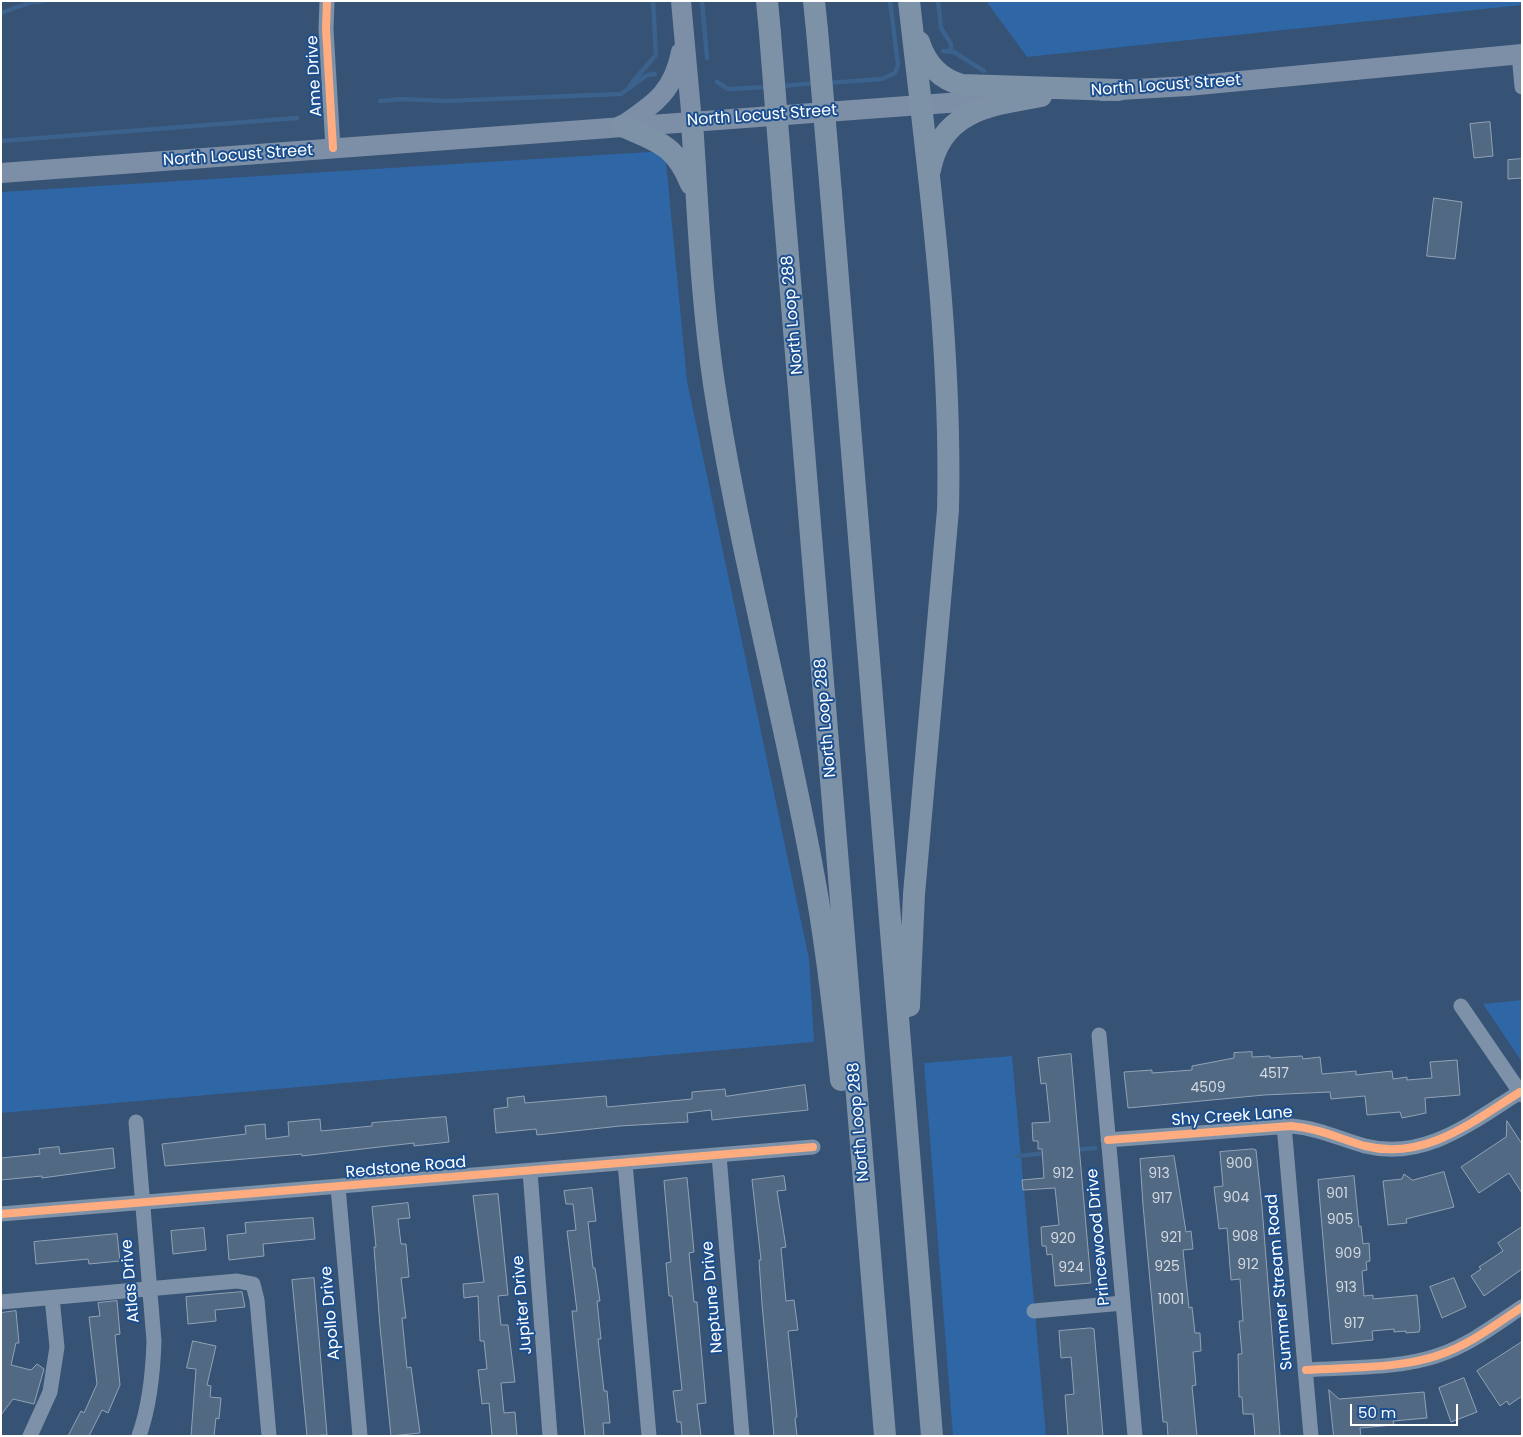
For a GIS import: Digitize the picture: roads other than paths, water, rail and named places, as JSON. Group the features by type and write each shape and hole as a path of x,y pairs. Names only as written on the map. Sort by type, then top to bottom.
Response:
{"highway":[{"name":"North Loop 288","path":"767,1 885,1436"},
{"path":"814,1 932,1436"},
{"path":"909,1 943,338 949,461 948,510 910,945 908,1076 910,1170"},
{"path":"909,1 922,54 941,76 954,82 978,86 1008,85 1119,90"},
{"path":"928,178 933,153 941,139 960,120 974,111 987,107 1041,96"},
{"path":"692,122 706,317 714,384 740,528 801,814 821,919 841,1075 857,1233 878,1340"},
{"path":"622,126 654,140 675,153 682,163 697,197"}],"main road":[{"path":"681,1 692,122"},
{"path":"622,126 652,105 669,88 678,67 684,36"},
{"name":"North Locust Street","path":"1,173 920,104 1188,86 1520,54"}],"street":[{"name":"Ame Drive","path":"327,1 326,29 333,148"},
{"path":"1520,54 1522,87"},
{"path":"1461,1006 1521,1093"},
{"name":"Princewood Drive","path":"1099,1035 1135,1436"},
{"name":"Shy Creek Lane","path":"1108,1140 1284,1125 1317,1129 1366,1146 1408,1148 1431,1144 1453,1134 1521,1093"},
{"name":"Atlas Drive","path":"136,1122 154,1341 153,1377 146,1418 139,1436"},
{"name":"Summer Stream Road","path":"1284,1125 1312,1436"},
{"name":"Redstone Road","path":"1,1214 71,1207 142,1204 813,1147"},
{"name":"Neptune Drive","path":"719,1155 742,1436"},
{"path":"624,1163 649,1436"},
{"name":"Jupiter Drive","path":"530,1171 550,1436"},
{"name":"Apollo Drive","path":"338,1187 360,1436"},
{"path":"1,1302 238,1281 253,1284 257,1300 269,1436"},
{"path":"30,1436 50,1392 56,1347 52,1298"},
{"path":"1034,1311 1123,1303"},
{"path":"1306,1370 1430,1358 1465,1344 1522,1307"}],"waterway":[{"path":"1,13 32,2 45,1"},
{"path":"630,85 656,55 653,1"},
{"path":"702,1 707,58"},
{"path":"828,83 882,79 895,73 898,65 890,1"},
{"path":"938,1 941,28 951,44 951,51"},
{"path":"943,51 954,52 984,71"},
{"path":"380,101 403,99 445,101 621,94 647,75 655,74"},
{"path":"717,82 728,89 768,87"},
{"path":"781,86 816,83"},
{"path":"1,141 297,118"},
{"path":"1074,1150 1095,1148"},
{"path":"1017,1156 1046,1153"}]}
